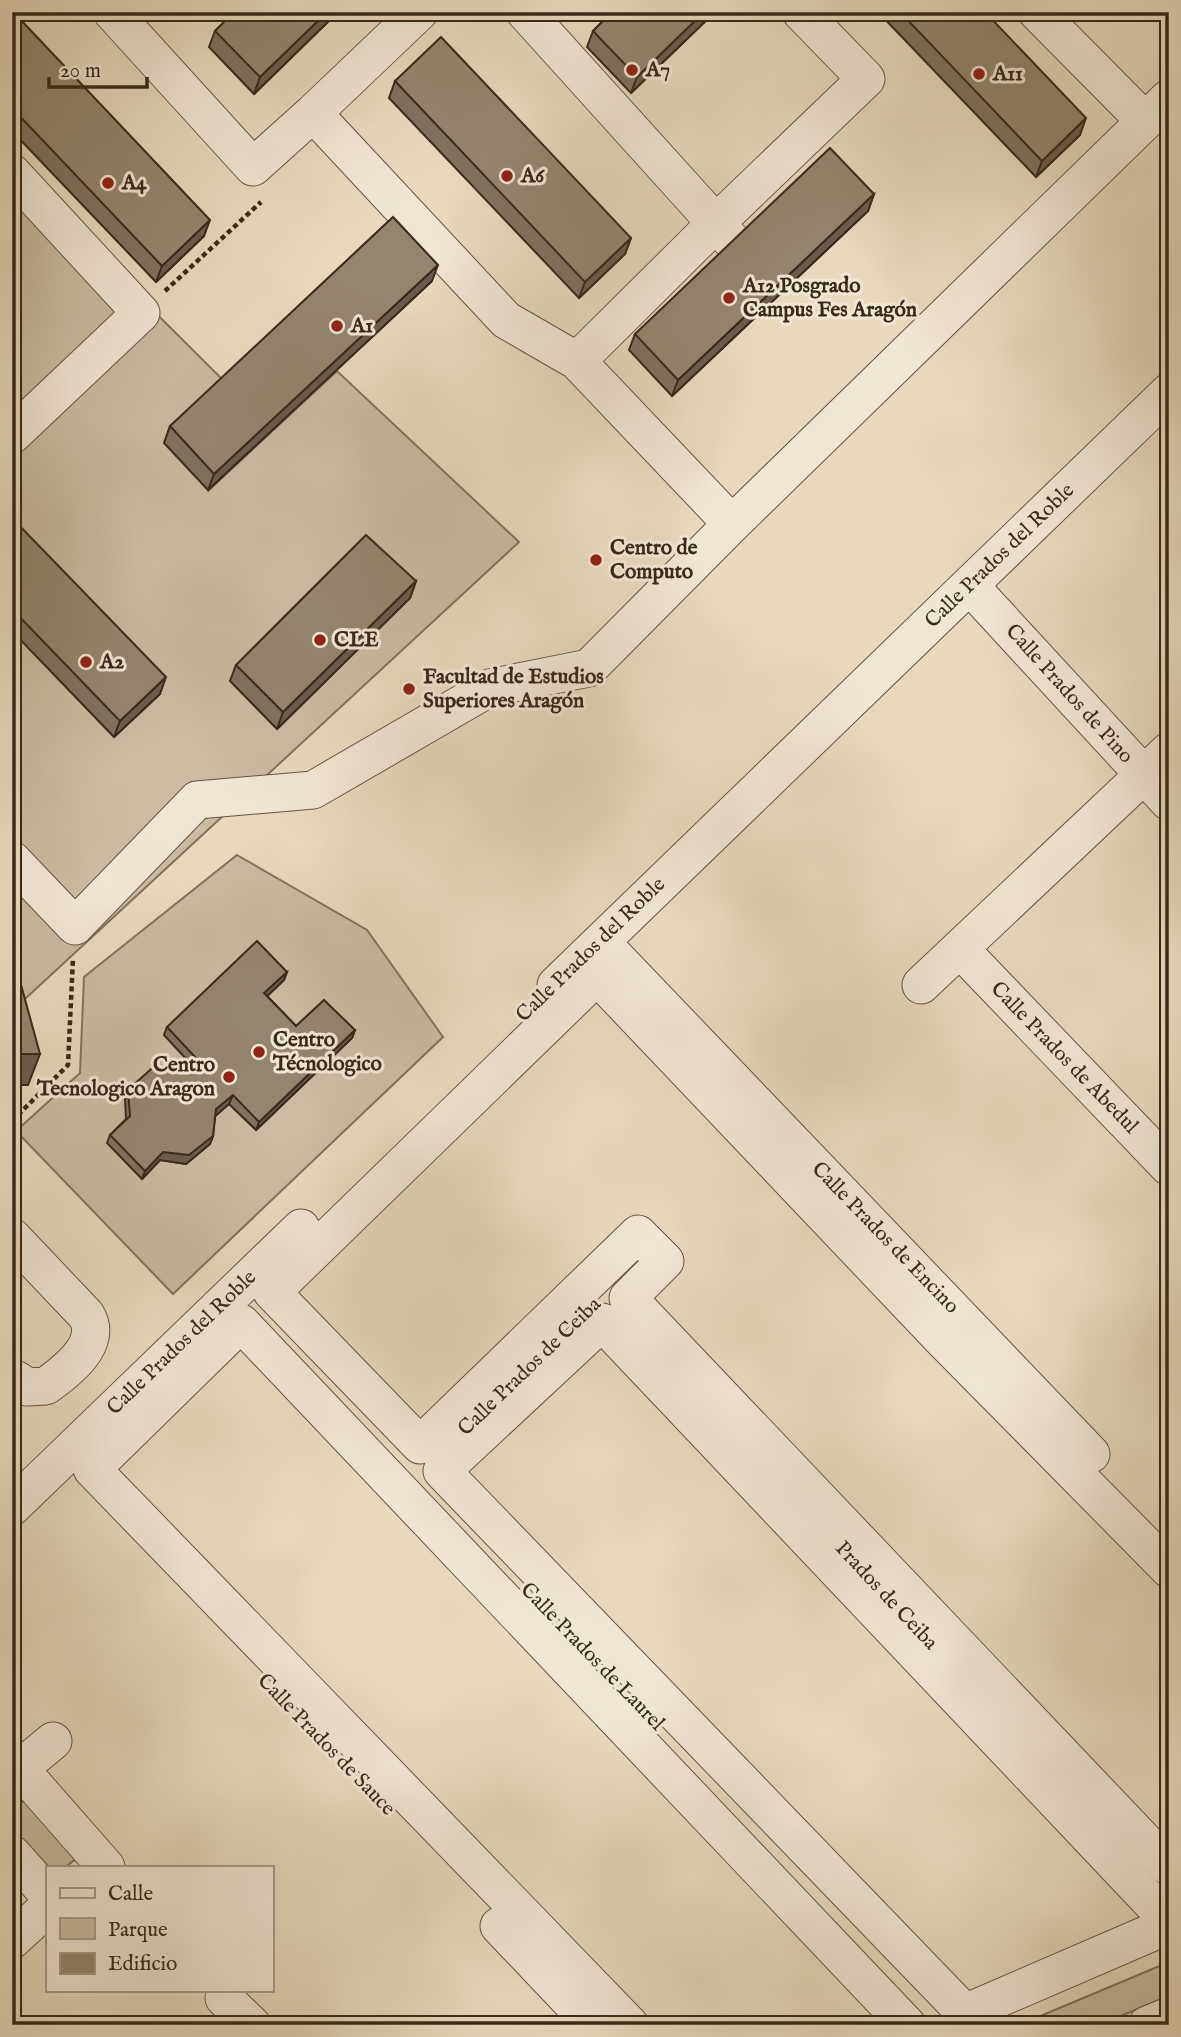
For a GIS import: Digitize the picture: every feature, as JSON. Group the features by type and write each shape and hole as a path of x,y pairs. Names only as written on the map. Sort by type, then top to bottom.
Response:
{"street":[{"path":"111,12 253,167 419,12"},
{"path":"525,12 727,235"},
{"path":"577,360 727,235 866,79 801,12"},
{"path":"12,860 75,926 197,800 313,790 489,688 589,668 732,524 1157,110 1037,12"},
{"path":"313,113 506,320 577,360 732,524"},
{"path":"12,173 141,313 12,435"},
{"name":"Calle Prados del Roble","path":"12,1507 1169,392"},
{"name":"Calle Prados de Pino","path":"970,586 1156,763 1169,802"},
{"path":"921,985 1156,763"},
{"name":"Calle Prados de Encino","path":"601,942 1169,1536"},
{"name":"Calle Prados de Abedul","path":"960,949 1169,1167"},
{"path":"1169,1569 941,1338 597,976 272,1292 420,1445 639,1234 665,1261 628,1297 1169,1867"},
{"path":"12,1237 86,1315 93,1332 85,1350 46,1387 27,1387 17,1380 12,1385"},
{"name":"Calle Prados de Ceiba","path":"416,1475 642,1258"},
{"name":"Calle Prados de Laurel","path":"237,1289 946,2025"},
{"name":"Prados de Ceiba","path":"603,1297 1169,1896"},
{"path":"602,1322 1169,1923 965,2013 442,1471 602,1322"},
{"path":"630,2025 92,1469 241,1323 907,2025"},
{"name":"Calle Prados de Sauce","path":"58,1465 593,2025"},
{"path":"53,1741 16,1772 100,1865"},
{"path":"12,1854 46,1892"},
{"path":"12,1940 46,1909"},
{"path":"976,2025 1169,1942"},
{"path":"224,1998 252,2025"},
{"path":"1147,2025 1169,2016"}],"path":[{"path":"141,313 263,200"},
{"path":"12,1121 68,1065 75,926"}],"green space":[{"path":"12,170 227,384 209,490 337,371 519,542 12,1011"},
{"path":"237,855 367,930 443,1037 173,1294 16,1131 80,1073 84,977"},
{"path":"31,1801 80,1856 66,1866 46,1866 12,1842 12,1803"},
{"path":"1169,1962 1169,1996 1099,2025 1019,2025"}],"building":[{"path":"234,12 327,12 260,77 215,31"},
{"name":"A7","path":"612,12 704,12 637,77 593,31"},
{"name":"A11","path":"900,12 985,12 1086,118 1042,161"},
{"name":"A4","path":"18,17 210,220 162,266 12,108 12,22"},
{"name":"A6","path":"441,37 631,238 585,282 395,81"},
{"name":"A12 Posgrado Campus Fes Aragón","path":"830,148 874,194 678,380 635,334"},
{"name":"A1","path":"393,217 438,265 214,474 170,426"},
{"name":"A2","path":"12,518 166,677 120,721 12,609"},
{"name":"CLE","path":"366,535 416,581 283,712 236,665"},
{"name":"Centro Técnologico","path":"257,941 287,972 264,993 296,1026 324,1000 355,1030 259,1122 233,1095 216,1109 213,1136 189,1155 163,1152 145,1171 110,1135 130,1116 128,1090 151,1069 179,1072 195,1057 167,1027"},
{"path":"12,952 40,1054 12,1054"}],"place":[{"name":"A7","path":"632,70"},
{"name":"A11","path":"979,74"},
{"name":"A6","path":"507,176"},
{"name":"A4","path":"108,183"},
{"name":"A12 Posgrado Campus Fes Aragón","path":"729,298"},
{"name":"A1","path":"337,326"},
{"name":"Centro de Computo","path":"596,560"},
{"name":"CLE","path":"320,640"},
{"name":"A2","path":"86,662"},
{"name":"Facultad de Estudios Superiores Aragón","path":"409,689"},
{"name":"Centro Técnologico","path":"259,1052"},
{"name":"Centro Tecnologico Aragon","path":"229,1077"}]}
